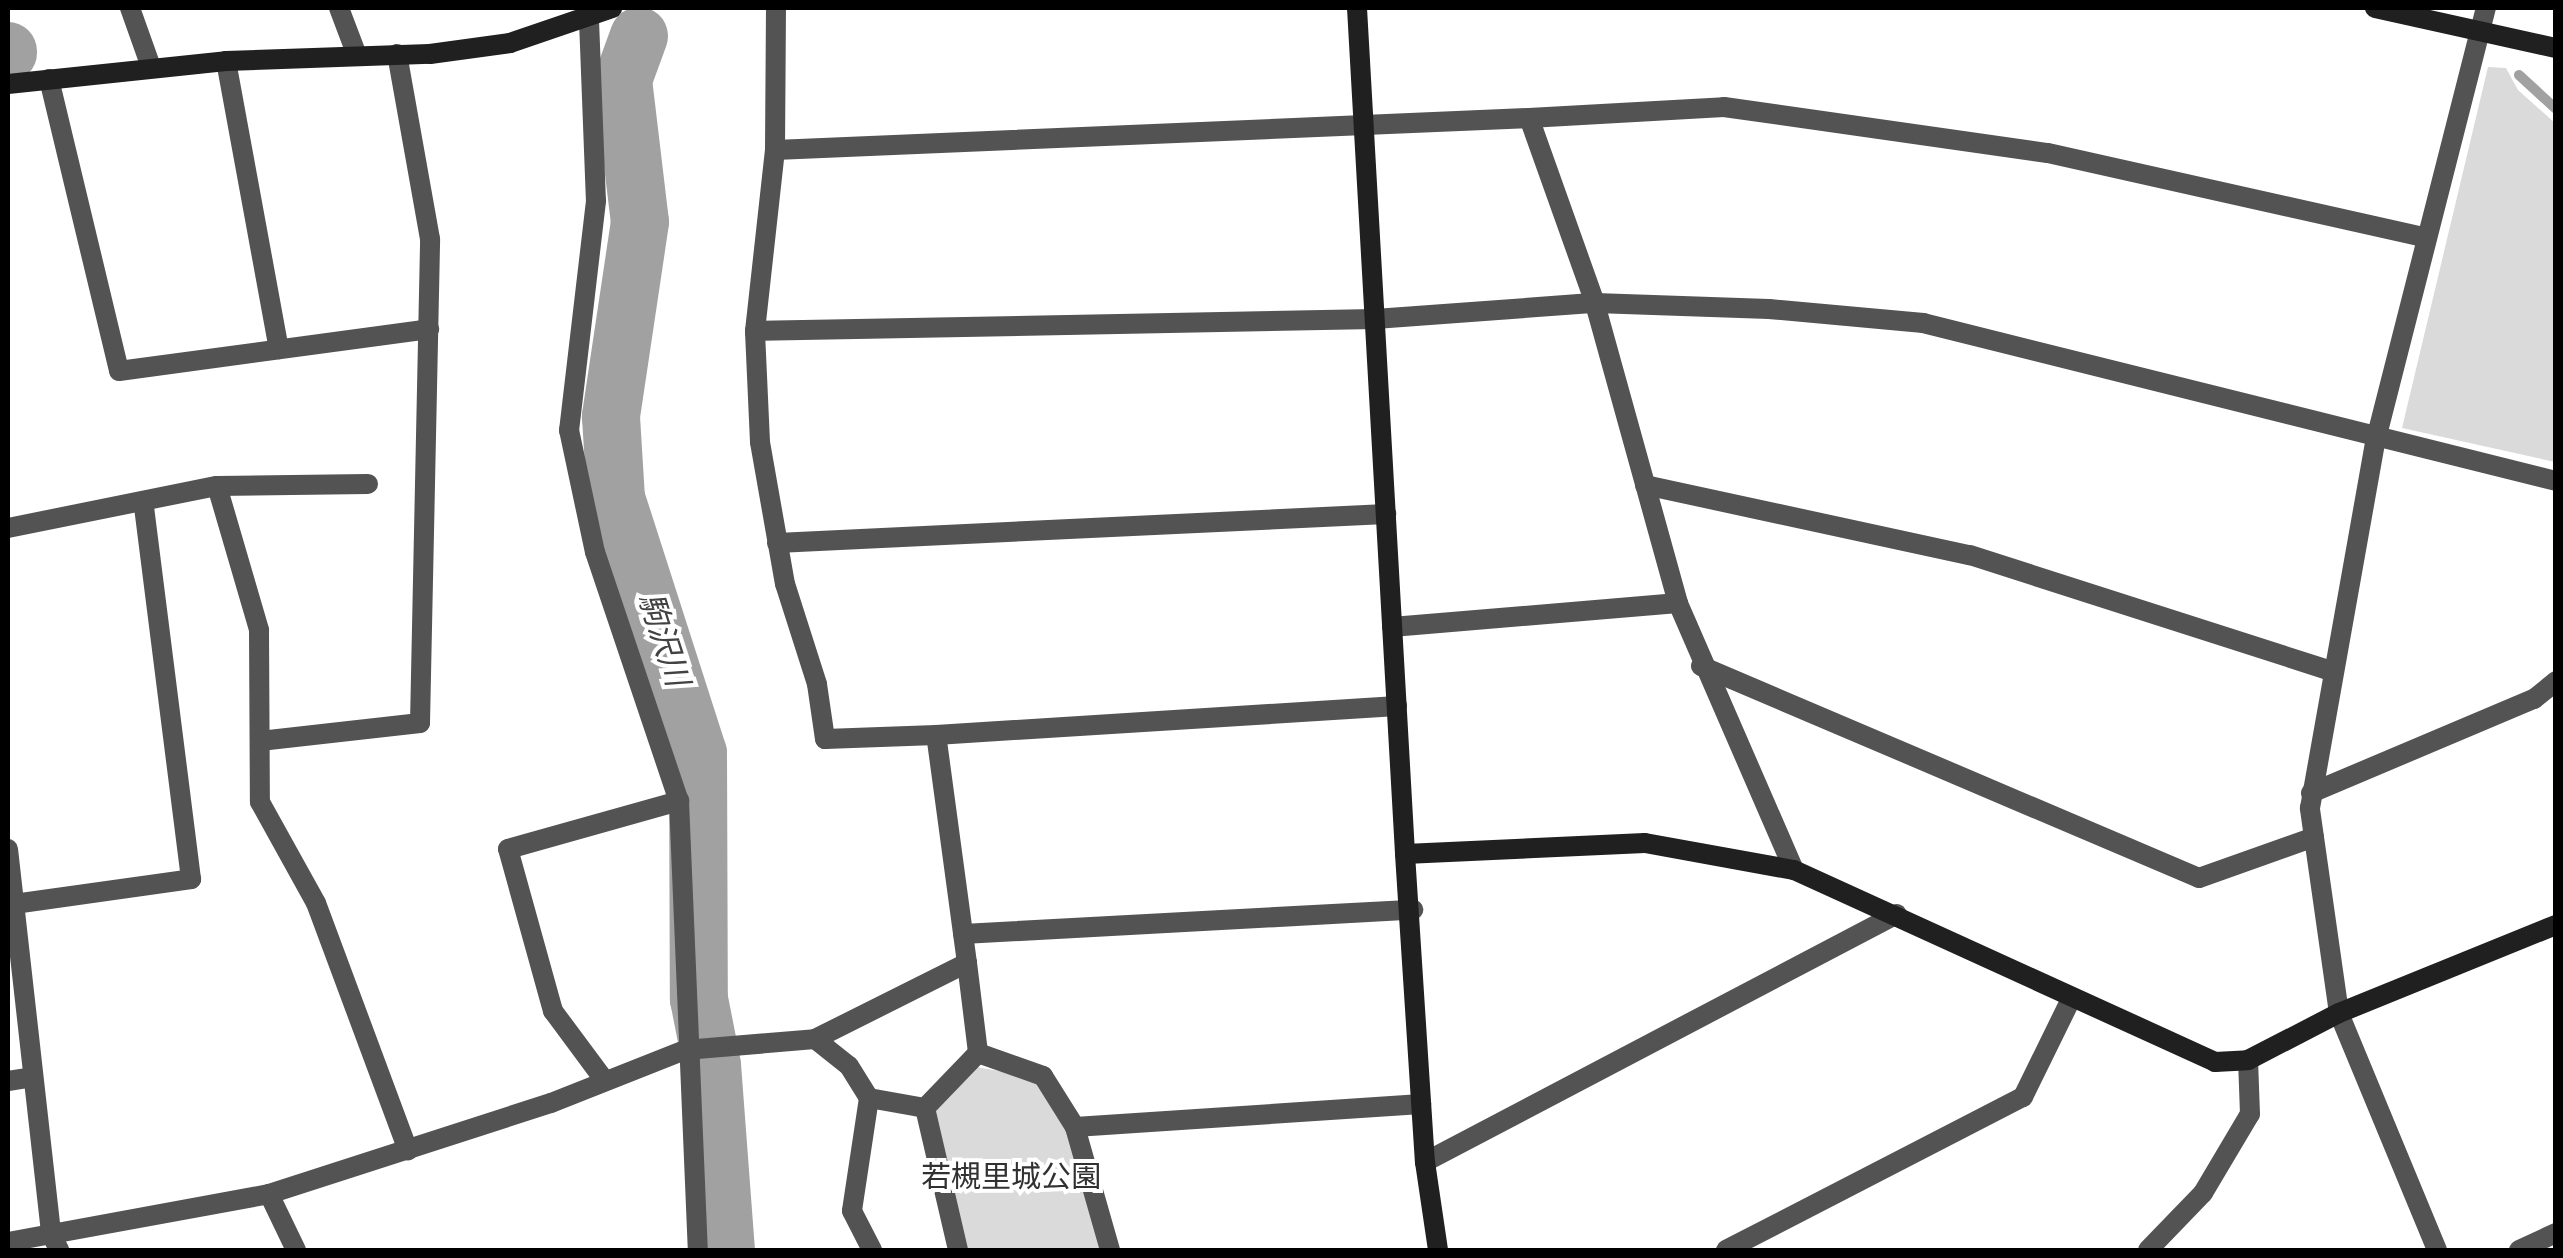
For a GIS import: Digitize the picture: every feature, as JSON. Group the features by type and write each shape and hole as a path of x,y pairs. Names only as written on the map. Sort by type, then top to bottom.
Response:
{"street":[{"path":"130,8 151,67"},
{"path":"339,8 356,53"},
{"path":"8,84 151,67 356,53 397,54 510,42 589,20 612,8"},
{"path":"776,8 774,150 756,331 760,442 777,543 817,684 825,738 936,735 1397,706"},
{"path":"1358,8 1405,854 1413,910 1421,1104 1438,1250"},
{"path":"2375,8 2556,48"},
{"path":"2437,1250 2339,1013 2311,793 2376,439 2486,8"},
{"path":"589,20 596,201 569,430 595,552 678,801 685,1050 698,1250"},
{"path":"260,741 420,723 430,239 397,54"},
{"path":"226,61 279,350"},
{"path":"49,79 119,371 429,329"},
{"path":"774,150 1724,107 2048,153 2427,238"},
{"path":"1529,118 1596,302 1678,603 1701,666 1794,870"},
{"path":"756,331 1375,319 1596,302 1769,308 1924,324 2556,481"},
{"path":"8,528 217,486 368,484"},
{"path":"1646,485 1970,555 2331,671"},
{"path":"217,486 258,630 260,802 316,902 408,1150"},
{"path":"14,904 191,878 143,501"},
{"path":"777,543 1386,514"},
{"path":"1392,627 1678,603"},
{"path":"1701,666 2199,878 2314,837"},
{"path":"2311,793 2534,699 2556,681"},
{"path":"936,735 978,1053"},
{"path":"606,1081 553,1011 508,849 678,801"},
{"path":"1405,854 1645,843 1794,870 2215,1062 2248,1060 2339,1013 2556,925"},
{"path":"8,849 55,1242"},
{"path":"963,934 1413,910"},
{"path":"1426,1162 1897,914"},
{"path":"8,1242 55,1242 269,1194 408,1150 685,1050 815,1039 967,963"},
{"path":"1726,1250 2023,1097 2072,997"},
{"path":"815,1039 848,1066 869,1098 852,1212 872,1250"},
{"path":"925,1108 978,1053"},
{"path":"978,1053 1043,1076 1075,1128 1110,1250"},
{"path":"2148,1250 2202,1194 2250,1114 2248,1060"},
{"path":"8,1081 33,1077"},
{"path":"869,1098 925,1108"},
{"path":"1075,1128 1421,1104"},
{"path":"925,1108 958,1250"},
{"path":"269,1194 296,1250"},
{"path":"2518,1250 2556,1233"}],"green space":[{"path":"2488,67 2506,68 2518,90 2555,123 2555,462 2402,428"},
{"name":"若槻里城公園","path":"971,1066 1032,1077 1069,1136 1102,1250 956,1250 925,1108"}],"waterway":[{"name":"駒沢川","path":"639,36 623,80 640,222 611,417 616,498 698,753 699,999 712,1065 726,1250"},
{"path":"2519,75 2556,109"}]}
